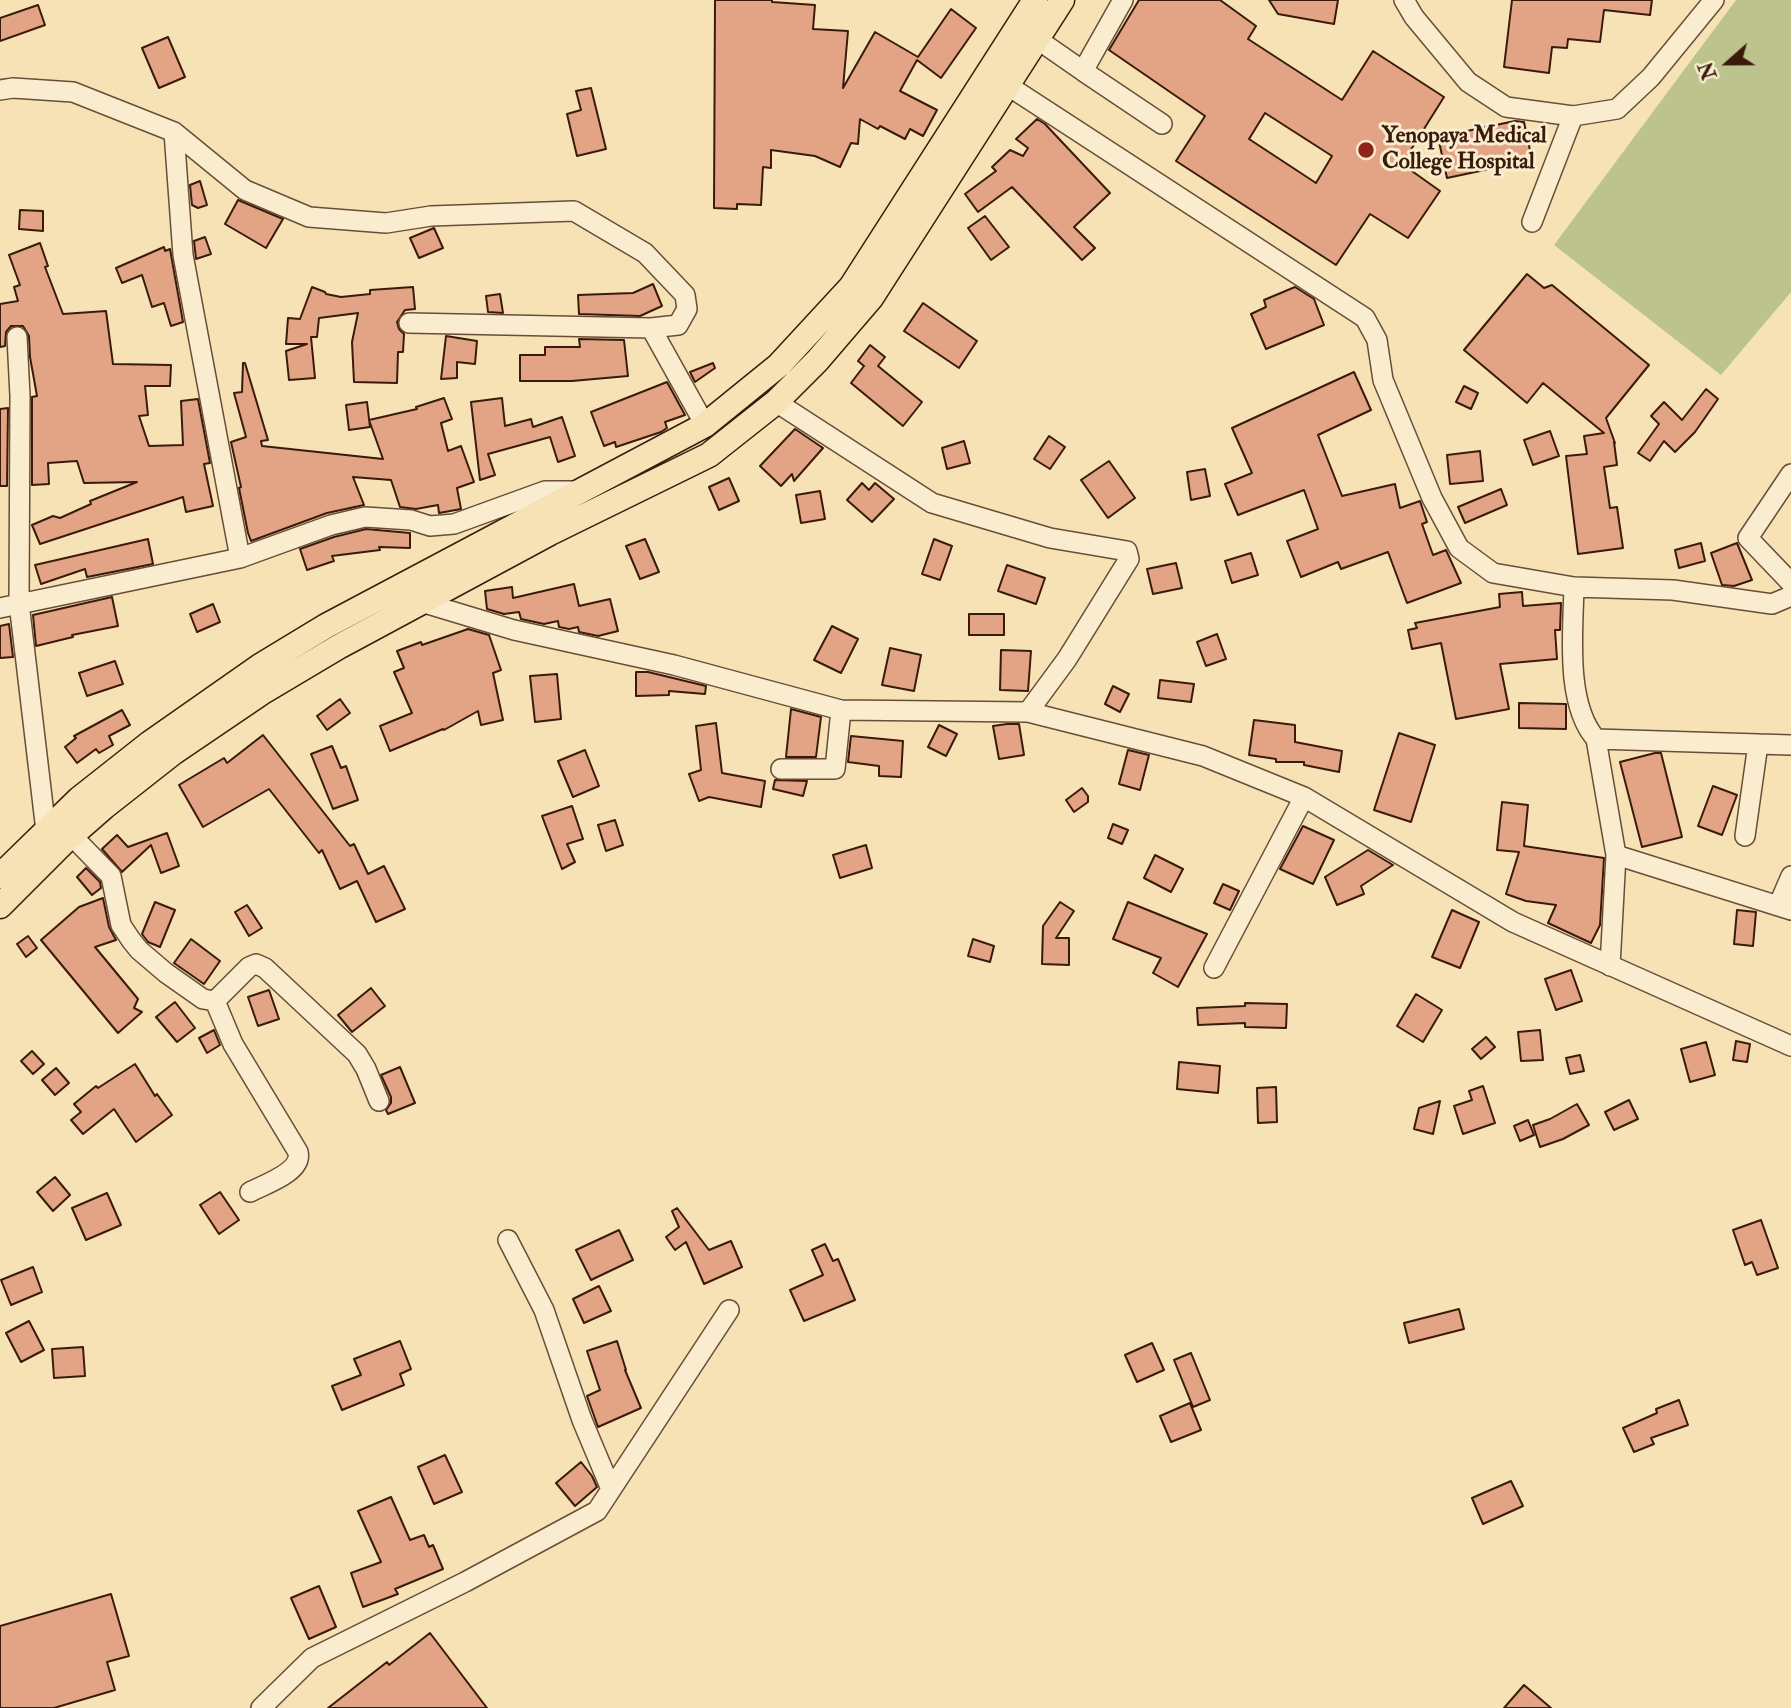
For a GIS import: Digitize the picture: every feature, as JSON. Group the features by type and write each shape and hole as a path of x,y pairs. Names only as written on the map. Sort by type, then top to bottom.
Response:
{"main road":[{"path":"0,876 79,799 150,743 260,666 326,626 705,425 779,365 851,287 1035,0"},
{"path":"0,906 104,807 174,752 250,700 421,601 550,533 709,455 776,402 817,361 871,298 1062,0"}],"street":[{"path":"1083,71 1123,0"},
{"path":"1404,0 1414,17 1468,82 1506,107 1573,116 1617,109 1651,77 1714,0"},
{"path":"1037,39 1162,124"},
{"path":"1007,85 1365,318 1377,340 1383,380 1432,498 1459,548 1493,573 1574,587 1674,590 1772,604 1791,596"},
{"path":"0,90 13,88 72,92 174,132 244,190 309,217 386,223 431,216 574,211 645,253 685,295 687,309 678,325 651,328 410,323"},
{"path":"1532,222 1573,116"},
{"path":"174,132 183,255 240,558"},
{"path":"651,328 705,425"},
{"path":"17,337 20,396 10,605 46,831"},
{"path":"776,402 932,503 1050,538 1127,551 1129,559 1074,648 1028,712"},
{"path":"1791,474 1748,538 1791,583"},
{"path":"10,605 240,558 331,525 365,517 411,520 430,526 454,524 545,491 579,491"},
{"path":"1574,587 1574,673 1581,713 1596,739 1616,855 1610,967"},
{"path":"421,601 514,630 674,665 841,710 1028,712 1203,755 1304,797 1513,922 1791,1046"},
{"path":"781,769 835,769 841,710"},
{"path":"1596,739 1791,745"},
{"path":"1745,836 1758,744"},
{"path":"1214,968 1304,797"},
{"path":"72,836 111,876 121,925 139,950 203,999 215,1001"},
{"path":"1616,855 1785,907 1791,876"},
{"path":"215,1001 249,967 256,964 265,968 357,1054 379,1101"},
{"path":"215,1001 233,1044 299,1152 297,1165 250,1192"},
{"path":"508,1240 544,1310 582,1420 611,1489"},
{"path":"261,1708 312,1658 465,1582 597,1511 729,1310"}],"green space":[{"path":"1736,0 1791,0 1791,292 1721,375 1554,245"}],"building":[{"path":"715,0 772,0 815,5 813,29 848,31 843,88 875,32 918,57 951,9 976,28 941,78 917,60 900,91 937,110 923,136 910,129 905,139 860,119 858,144 851,143 840,167 815,156 771,150 771,168 763,167 761,205 737,204 737,209 714,208"},
{"path":"1139,0 1220,0 1256,26 1248,39 1342,100 1373,51 1444,97 1402,164 1440,191 1408,238 1370,214 1336,265 1176,161 1205,116 1109,50","holes":["1265,113 1332,156 1316,183 1249,139"]},
{"path":"1269,0 1338,0 1334,24 1278,14"},
{"path":"1512,0 1652,0 1650,15 1604,10 1600,42 1568,39 1567,48 1552,47 1549,73 1504,67"},
{"path":"38,5 45,25 0,41 0,18"},
{"path":"168,37 185,77 159,88 142,48"},
{"path":"591,88 606,149 577,156 567,114 581,110 576,91"},
{"path":"1037,119 1045,124 1110,193 1074,227 1095,248 1082,260 1012,187 978,212 965,194 996,171 992,167 1010,150 1023,156 1028,148 1016,139"},
{"path":"1515,121 1524,122 1532,160 1447,178 1438,137"},
{"path":"200,181 207,205 198,208 192,205 190,185"},
{"path":"238,200 283,219 266,248 225,224"},
{"path":"20,210 43,211 43,231 19,229"},
{"path":"985,216 1009,247 991,260 968,228"},
{"path":"434,228 443,248 419,258 410,238"},
{"path":"205,237 211,254 196,259 194,241"},
{"path":"40,243 48,266 45,267 63,314 106,311 113,364 171,365 170,386 145,386 148,415 139,416 149,446 183,445 181,401 198,399 210,463 204,464 213,506 186,512 183,497 40,544 32,525 53,516 60,518 91,504 90,501 137,482 84,483 77,461 48,463 49,484 32,485 32,397 37,396 29,336 23,326 11,326 6,332 5,346 0,347 0,304 18,301 14,287 20,285 9,255"},
{"path":"164,247 165,251 170,249 183,322 171,326 164,303 152,307 142,275 122,283 116,268"},
{"path":"1527,274 1544,288 1552,285 1649,365 1606,418 1615,443 1617,465 1604,467 1610,508 1617,507 1623,548 1578,554 1566,456 1587,454 1584,436 1604,433 1543,383 1527,403 1464,350"},
{"path":"653,284 662,306 640,316 579,314 578,295 633,293"},
{"path":"312,287 341,297 370,294 370,290 413,287 415,309 405,310 397,322 404,334 403,352 398,352 397,383 354,382 352,342 358,313 319,318 317,337 311,337 315,378 289,380 286,351 307,344 286,344 288,318 300,319"},
{"path":"1295,287 1314,299 1324,325 1266,349 1251,314 1266,307 1264,300"},
{"path":"500,294 503,313 488,312 486,296"},
{"path":"923,303 977,341 959,368 904,331"},
{"path":"446,336 477,341 475,364 457,362 457,378 441,379"},
{"path":"579,339 624,340 628,376 572,381 520,381 520,355 545,355 545,347 580,347"},
{"path":"870,345 885,357 878,366 922,402 903,426 851,383 864,366 858,361"},
{"path":"243,363 268,440 261,441 262,446 383,459 369,420 417,409 416,407 444,398 452,419 441,423 448,451 461,446 474,482 457,488 461,509 439,513 438,505 416,509 400,507 391,480 353,477 364,505 327,513 251,541 231,442 246,437 234,393 242,392"},
{"path":"713,363 715,368 695,382 690,372"},
{"path":"1354,372 1371,410 1318,435 1342,496 1395,484 1400,508 1420,501 1427,522 1422,524 1433,555 1446,550 1461,583 1407,603 1388,552 1341,569 1338,562 1301,577 1287,541 1318,529 1304,490 1238,515 1225,484 1252,473 1232,428"},
{"path":"667,382 685,415 665,422 667,428 661,432 616,447 615,442 604,446 591,412"},
{"path":"1464,386 1478,393 1471,409 1456,402"},
{"path":"1706,389 1718,399 1695,432 1675,452 1664,441 1650,461 1638,453 1659,424 1651,416 1664,402 1682,420"},
{"path":"502,398 505,426 531,419 533,427 562,417 575,456 558,462 550,437 488,454 495,475 480,480 471,402"},
{"path":"367,402 370,427 349,430 346,405"},
{"path":"8,408 7,486 0,486 0,409"},
{"path":"795,429 823,448 794,481 792,474 781,486 760,466"},
{"path":"1550,431 1559,456 1533,465 1524,440"},
{"path":"1049,436 1065,447 1050,469 1034,459"},
{"path":"964,441 970,463 947,469 942,448"},
{"path":"1480,451 1483,481 1450,484 1447,455"},
{"path":"1109,461 1135,498 1108,518 1081,480"},
{"path":"1205,469 1210,496 1191,500 1187,472"},
{"path":"729,478 739,501 719,510 709,487"},
{"path":"862,483 869,490 875,483 894,499 872,522 847,500"},
{"path":"1501,489 1507,505 1465,523 1458,507"},
{"path":"820,491 825,519 801,523 796,495"},
{"path":"366,529 410,533 410,548 379,547 380,550 332,556 334,561 307,570 300,549"},
{"path":"148,539 153,564 87,577 85,569 41,584 35,565"},
{"path":"645,539 659,572 640,579 626,546"},
{"path":"934,539 952,546 940,580 922,574"},
{"path":"1701,543 1705,561 1679,568 1675,550"},
{"path":"1737,543 1752,580 1734,586 1722,585 1711,553"},
{"path":"1251,553 1258,575 1232,583 1225,561"},
{"path":"1176,563 1182,588 1153,594 1147,569"},
{"path":"1007,565 1045,578 1036,604 998,591"},
{"path":"574,584 579,606 610,599 618,631 598,636 579,632 578,627 559,627 558,621 544,624 521,619 519,612 504,614 487,609 485,591 512,587 513,598"},
{"path":"1522,592 1523,606 1561,603 1560,630 1555,630 1557,659 1500,664 1509,709 1456,719 1441,643 1412,649 1408,630 1417,628 1415,623 1500,607 1499,594"},
{"path":"112,597 118,626 72,635 73,637 36,646 33,615"},
{"path":"213,604 220,622 197,632 190,614"},
{"path":"969,614 1004,614 1004,635 969,635"},
{"path":"9,624 13,657 0,658 0,626"},
{"path":"832,626 858,639 841,673 814,660"},
{"path":"468,629 489,635 501,670 493,673 503,720 481,725 478,711 444,730 390,751 380,726 412,713 394,672 404,668 397,651"},
{"path":"1217,634 1226,659 1206,666 1197,642"},
{"path":"890,648 921,655 914,691 882,685"},
{"path":"1001,650 1031,651 1028,691 1000,690"},
{"path":"115,661 123,684 87,696 79,673"},
{"path":"636,672 648,672 706,686 705,694 669,691 669,695 636,696"},
{"path":"557,674 561,719 535,722 530,676"},
{"path":"1160,680 1194,684 1191,702 1158,698"},
{"path":"1113,686 1129,694 1120,712 1105,704"},
{"path":"340,699 350,713 327,730 317,716"},
{"path":"1519,703 1566,704 1566,729 1519,728"},
{"path":"791,709 821,717 816,757 786,757"},
{"path":"122,710 130,725 109,736 113,745 99,753 96,749 77,763 65,747 76,738 74,736"},
{"path":"1254,720 1295,725 1295,742 1342,751 1339,772 1304,765 1304,762 1276,762 1276,759 1249,755"},
{"path":"716,723 722,773 765,781 761,807 709,797 699,801 689,774 701,770 696,726"},
{"path":"1019,724 1024,755 999,759 993,726"},
{"path":"939,725 957,734 946,756 928,747"},
{"path":"1399,733 1435,745 1411,822 1374,810"},
{"path":"263,735 350,846 354,844 368,874 384,866 405,909 376,922 357,881 340,889 322,850 319,853 269,789 203,827 179,785 224,758 227,763"},
{"path":"851,736 903,741 901,777 879,776 879,766 848,762"},
{"path":"332,746 341,768 346,766 358,800 333,809 311,754"},
{"path":"585,750 599,786 573,797 558,761"},
{"path":"1128,750 1149,755 1140,790 1119,784"},
{"path":"1661,753 1682,837 1642,847 1620,762"},
{"path":"775,780 807,781 803,796 773,789"},
{"path":"1713,786 1737,795 1722,835 1698,826"},
{"path":"1082,788 1088,796 1088,802 1074,812 1066,800"},
{"path":"1502,802 1528,805 1524,846 1604,858 1600,925 1591,943 1548,923 1556,905 1526,901 1506,894 1519,852 1497,850"},
{"path":"572,806 583,839 567,844 575,862 562,869 542,816"},
{"path":"615,820 623,845 606,851 598,825"},
{"path":"1113,824 1128,830 1122,844 1108,838"},
{"path":"1303,826 1334,840 1313,884 1280,869"},
{"path":"167,833 179,866 161,873 151,845 122,872 102,849 117,835 128,847"},
{"path":"866,845 872,868 840,878 833,855"},
{"path":"1368,850 1393,865 1361,886 1364,894 1337,905 1325,877"},
{"path":"1155,855 1183,869 1171,892 1144,878"},
{"path":"86,868 100,882 101,888 92,895 77,877"},
{"path":"1223,884 1239,891 1230,910 1214,903"},
{"path":"103,898 109,927 116,940 95,947 138,999 134,1008 142,1012 118,1033 41,940 79,907"},
{"path":"155,902 175,910 160,947 148,942 142,934"},
{"path":"1060,902 1074,911 1056,938 1069,938 1069,965 1042,964 1043,926"},
{"path":"1128,902 1207,934 1178,987 1153,973 1161,958 1113,939"},
{"path":"247,905 262,928 249,936 235,912"},
{"path":"1452,910 1479,922 1460,968 1432,957"},
{"path":"1737,910 1756,912 1753,946 1734,944"},
{"path":"28,936 37,948 26,957 17,944"},
{"path":"191,939 220,961 204,984 174,963"},
{"path":"973,939 994,946 990,962 968,956"},
{"path":"1571,970 1582,1001 1556,1010 1545,979"},
{"path":"371,988 385,1006 352,1032 338,1015"},
{"path":"269,990 279,1019 258,1026 248,997"},
{"path":"1416,994 1442,1010 1423,1042 1397,1026"},
{"path":"175,1002 195,1028 177,1042 156,1017"},
{"path":"1245,1003 1287,1004 1286,1028 1245,1027 1245,1023 1198,1025 1197,1008 1245,1006"},
{"path":"214,1030 220,1045 207,1053 199,1038"},
{"path":"1540,1030 1543,1060 1521,1061 1518,1032"},
{"path":"1486,1037 1495,1047 1481,1059 1472,1049"},
{"path":"1736,1041 1750,1044 1747,1062 1733,1060"},
{"path":"1706,1042 1715,1075 1690,1082 1681,1049"},
{"path":"32,1051 44,1064 33,1074 21,1061"},
{"path":"1580,1055 1584,1071 1570,1074 1566,1058"},
{"path":"1179,1062 1220,1066 1218,1093 1177,1089"},
{"path":"135,1064 155,1096 157,1094 172,1115 136,1142 114,1109 83,1134 71,1120 81,1112 74,1104 96,1086 98,1088"},
{"path":"400,1067 415,1103 388,1114 386,1110 391,1103 391,1097 381,1075"},
{"path":"56,1068 69,1083 55,1095 42,1080"},
{"path":"1483,1086 1495,1123 1463,1134 1454,1106 1472,1100 1469,1091"},
{"path":"1276,1087 1277,1122 1258,1123 1257,1088"},
{"path":"1629,1100 1638,1119 1614,1130 1605,1112"},
{"path":"1440,1101 1433,1134 1414,1129 1419,1108"},
{"path":"1577,1104 1589,1125 1563,1139 1540,1147 1533,1125"},
{"path":"1528,1120 1534,1135 1520,1141 1514,1126"},
{"path":"55,1177 70,1195 53,1211 37,1192"},
{"path":"220,1192 239,1220 219,1234 200,1205"},
{"path":"107,1193 121,1225 86,1240 72,1208"},
{"path":"677,1208 709,1250 731,1241 742,1267 704,1284 686,1242 675,1250 666,1237 679,1227 672,1211"},
{"path":"1761,1220 1778,1268 1757,1275 1752,1262 1745,1265 1733,1230"},
{"path":"619,1230 633,1260 591,1280 576,1250"},
{"path":"825,1244 833,1261 838,1259 855,1300 804,1321 790,1290 823,1275 812,1250"},
{"path":"33,1267 42,1292 11,1305 1,1280"},
{"path":"599,1286 611,1311 584,1323 573,1299"},
{"path":"1459,1309 1464,1329 1409,1343 1404,1323"},
{"path":"29,1321 44,1350 21,1362 6,1333"},
{"path":"400,1341 411,1369 400,1374 404,1385 342,1410 332,1386 361,1375 354,1359"},
{"path":"617,1341 625,1370 641,1408 598,1427 587,1396 600,1390 587,1351"},
{"path":"1152,1343 1164,1370 1137,1382 1125,1355"},
{"path":"83,1347 85,1376 54,1378 52,1349"},
{"path":"1191,1353 1210,1400 1193,1407 1174,1360"},
{"path":"1679,1400 1688,1425 1651,1438 1654,1444 1634,1452 1623,1428 1657,1413 1656,1409"},
{"path":"1190,1403 1201,1430 1171,1442 1160,1416"},
{"path":"445,1455 462,1492 434,1504 418,1467"},
{"path":"581,1462 597,1487 575,1506 556,1483"},
{"path":"1511,1481 1523,1506 1483,1524 1472,1498"},
{"path":"391,1497 410,1540 424,1535 429,1547 433,1545 443,1569 395,1589 398,1594 363,1607 351,1573 381,1562 358,1511"},
{"path":"319,1586 336,1627 309,1639 291,1598"},
{"path":"111,1594 129,1656 107,1662 115,1690 54,1708 0,1708 0,1626"},
{"path":"430,1633 487,1708 328,1708 387,1662 389,1665"},
{"path":"1524,1685 1551,1708 1504,1708"}],"place":[{"name":"Yenopaya Medical College Hospital","path":"1366,150"}]}
